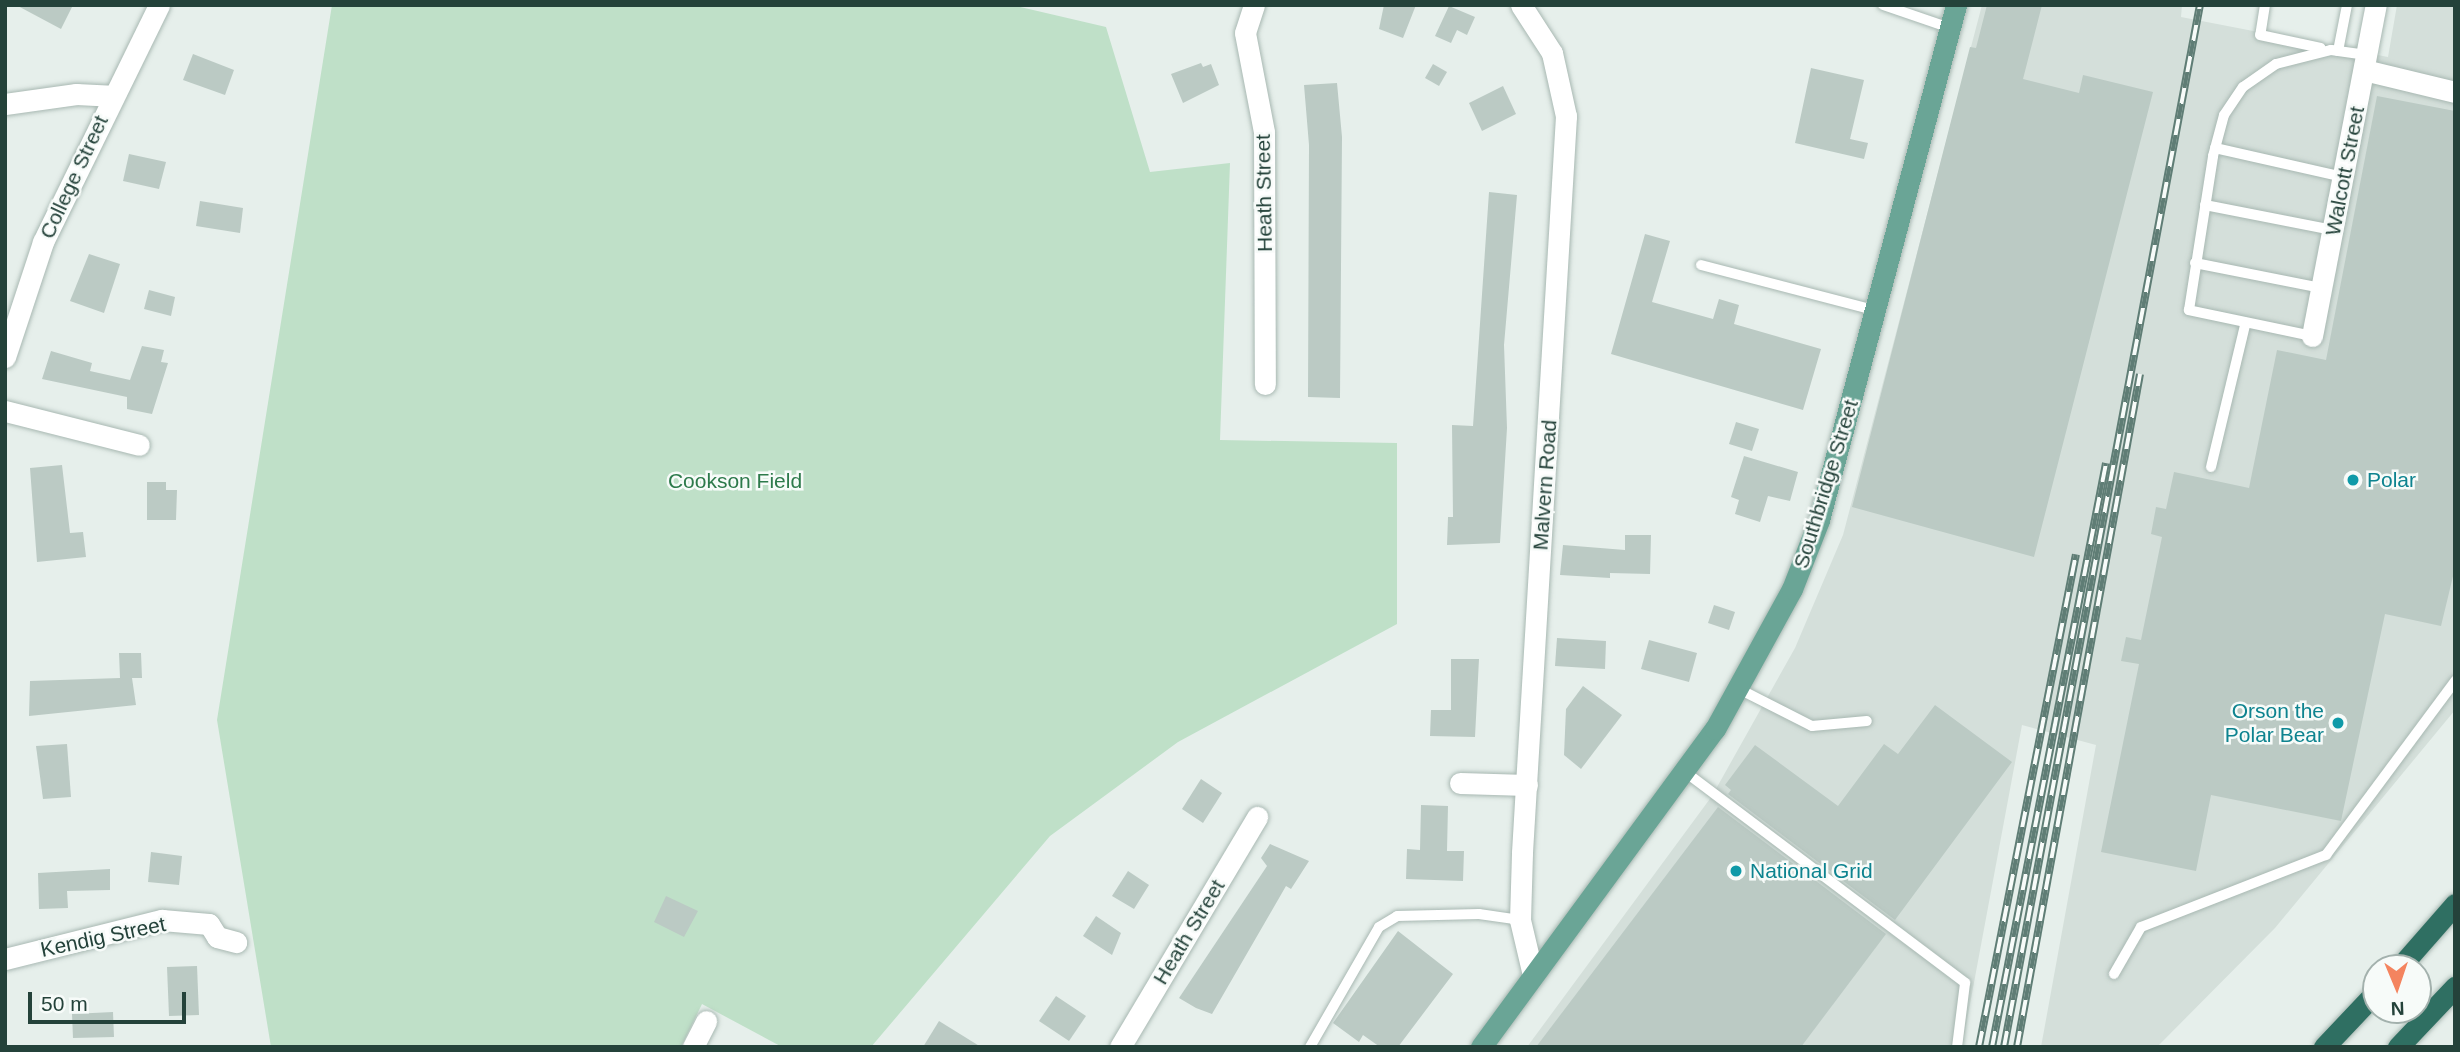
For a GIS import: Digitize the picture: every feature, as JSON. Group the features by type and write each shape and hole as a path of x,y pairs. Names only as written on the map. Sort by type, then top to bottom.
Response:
{"highway":[{"path":"2411,954 2455,904"},
{"path":"2398,1047 2455,987"},
{"path":"2324,1047 2362,1007"}],"main road":[{"name":"Southbridge Street","path":"1481,1047 1684,771 1739,689 1807,554 1877,311 1955,5"}],"street":[{"name":"College Street","path":"5,357 43,242 111,96 159,5"},
{"name":"Heath Street","path":"1254,5 1245,33 1265,132 1265,384"},
{"name":"Malvern Road","path":"1521,5 1552,53 1563,86 1567,169 1520,920 1533,975"},
{"name":"Walcott Street","path":"2312,336 2376,5"},
{"path":"2365,63 2455,93"},
{"path":"5,104 76,94 111,96"},
{"path":"5,411 139,445"},
{"path":"1460,783 1527,785"},
{"name":"Heath Street","path":"1121,1047 1257,817"},
{"name":"Kendig Street","path":"5,960 162,920 209,924 217,937 236,942"},
{"path":"693,1047 706,1021"}],"lane":[{"path":"1883,5 1950,28"},
{"path":"2265,5 2260,35 2334,50 2365,63"},
{"path":"2334,50 2347,5"},
{"path":"2312,336 2245,325 2189,310 2215,148 2224,115 2243,88 2276,64 2334,50"},
{"path":"2215,148 2344,177"},
{"path":"2205,205 2333,230"},
{"path":"2195,263 2322,288"},
{"path":"1701,265 1877,311"},
{"path":"2211,467 2245,325"},
{"path":"2114,974 2141,927 2326,855 2455,681"},
{"path":"1739,689 1812,726 1867,721"},
{"path":"1684,771 1965,984 1957,1047"},
{"path":"1310,1047 1379,927 1397,916 1479,914 1520,920"}],"shaded area":[{"path":"1982,5 2182,5 2181,17 2388,57 2397,5 2455,5 2455,710 2275,928 2157,1047 2041,1047 2096,745 2022,725 1962,1047 1527,1047 1712,796 1795,648 1843,535"}],"green space":[{"name":"Cookson Field","path":"332,5 1012,5 1106,27 1150,172 1230,163 1220,440 1397,443 1397,624 1178,742 1050,836 871,1047 782,1047 702,1004 681,1047 271,1047 217,720"}],"building":[{"path":"16,5 73,5 61,29"},
{"path":"1384,5 1416,5 1403,38 1379,29"},
{"path":"1987,5 2042,5 2023,79 2079,93 2083,75 2153,92 2034,557 1852,507 1970,47 1976,48"},
{"path":"1449,6 1475,17 1467,35 1457,30 1451,43 1435,36"},
{"path":"193,54 234,70 225,95 183,80"},
{"path":"1201,63 1203,67 1211,64 1219,85 1183,103 1171,74"},
{"path":"1433,64 1447,72 1439,86 1425,78"},
{"path":"1811,68 1864,80 1850,139 1868,143 1864,159 1795,143"},
{"path":"1337,83 1342,137 1340,398 1308,397 1309,145 1304,85"},
{"path":"1503,86 1516,114 1482,131 1469,103"},
{"name":"Polar","path":"2377,96 2455,111 2455,568 2441,626 2385,614 2341,821 2211,795 2196,871 2101,852 2139,664 2121,661 2126,637 2141,640 2162,537 2151,534 2156,507 2166,509 2174,472 2249,488 2277,350 2326,360"},
{"path":"129,154 166,162 159,189 123,181"},
{"path":"1489,192 1517,195 1504,345 1507,428 1500,543 1447,545 1448,517 1453,517 1452,425 1473,426"},
{"path":"200,201 243,208 240,233 196,226"},
{"path":"1645,234 1670,241 1652,302 1713,319 1719,299 1739,305 1734,324 1821,349 1803,410 1611,354"},
{"path":"89,254 120,264 104,313 70,301"},
{"path":"149,290 175,297 171,316 144,309"},
{"path":"142,346 164,350 161,362 168,363 152,414 127,409 127,397 42,379 51,351 92,363 90,371 130,380"},
{"path":"1736,422 1759,429 1752,451 1729,444"},
{"path":"1744,456 1798,472 1790,501 1768,496 1760,522 1735,514 1739,500 1731,497"},
{"path":"62,465 70,533 83,532 86,557 37,562 30,468"},
{"path":"147,482 166,482 166,490 177,490 176,520 147,520"},
{"path":"1625,535 1651,535 1650,574 1610,573 1610,578 1560,575 1563,545 1625,550"},
{"path":"1714,605 1735,612 1729,630 1708,623"},
{"path":"1557,638 1606,641 1605,669 1555,666"},
{"path":"1649,640 1697,653 1689,682 1641,669"},
{"path":"119,653 141,653 142,678 132,678 136,705 29,716 30,681 120,678"},
{"path":"1451,659 1479,659 1475,737 1430,736 1431,710 1451,710"},
{"path":"1583,686 1622,715 1581,769 1564,755 1566,709"},
{"path":"1935,705 2012,762 1895,920 1728,794 1731,790 1725,785 1755,745 1838,806 1884,744 1898,754"},
{"path":"67,744 71,797 43,799 36,746"},
{"path":"1201,779 1222,793 1203,823 1182,809"},
{"path":"1421,805 1448,806 1447,851 1464,851 1463,881 1406,879 1407,849 1420,850"},
{"name":"National Grid","path":"1718,807 1886,934 1801,1047 1536,1047"},
{"path":"1270,844 1309,861 1291,889 1286,886 1212,1014 1196,1008 1179,998 1267,866 1261,858"},
{"path":"151,852 182,856 179,885 148,882"},
{"path":"110,869 110,890 67,891 68,908 39,909 38,873"},
{"path":"1128,871 1149,885 1134,909 1112,896"},
{"path":"666,896 698,911 684,937 654,922"},
{"path":"1096,916 1121,933 1112,955 1083,936"},
{"path":"1398,931 1453,974 1398,1047 1380,1047 1363,1035 1359,1042 1333,1023"},
{"path":"197,966 199,1015 169,1016 167,967"},
{"path":"1056,996 1086,1016 1069,1041 1039,1021"},
{"path":"113,1012 114,1037 73,1038 72,1014"},
{"path":"939,1021 981,1047 923,1047"}],"railway":[{"path":"2004,1047 2200,5"},
{"path":"2017,1047 2140,374"},
{"path":"1992,1047 2106,463"},
{"path":"1979,1047 2076,554"}],"place":[{"name":"Polar","path":"2353,480"},
{"name":"Orson the Polar Bear","path":"2338,723"},
{"name":"National Grid","path":"1736,871"}]}
